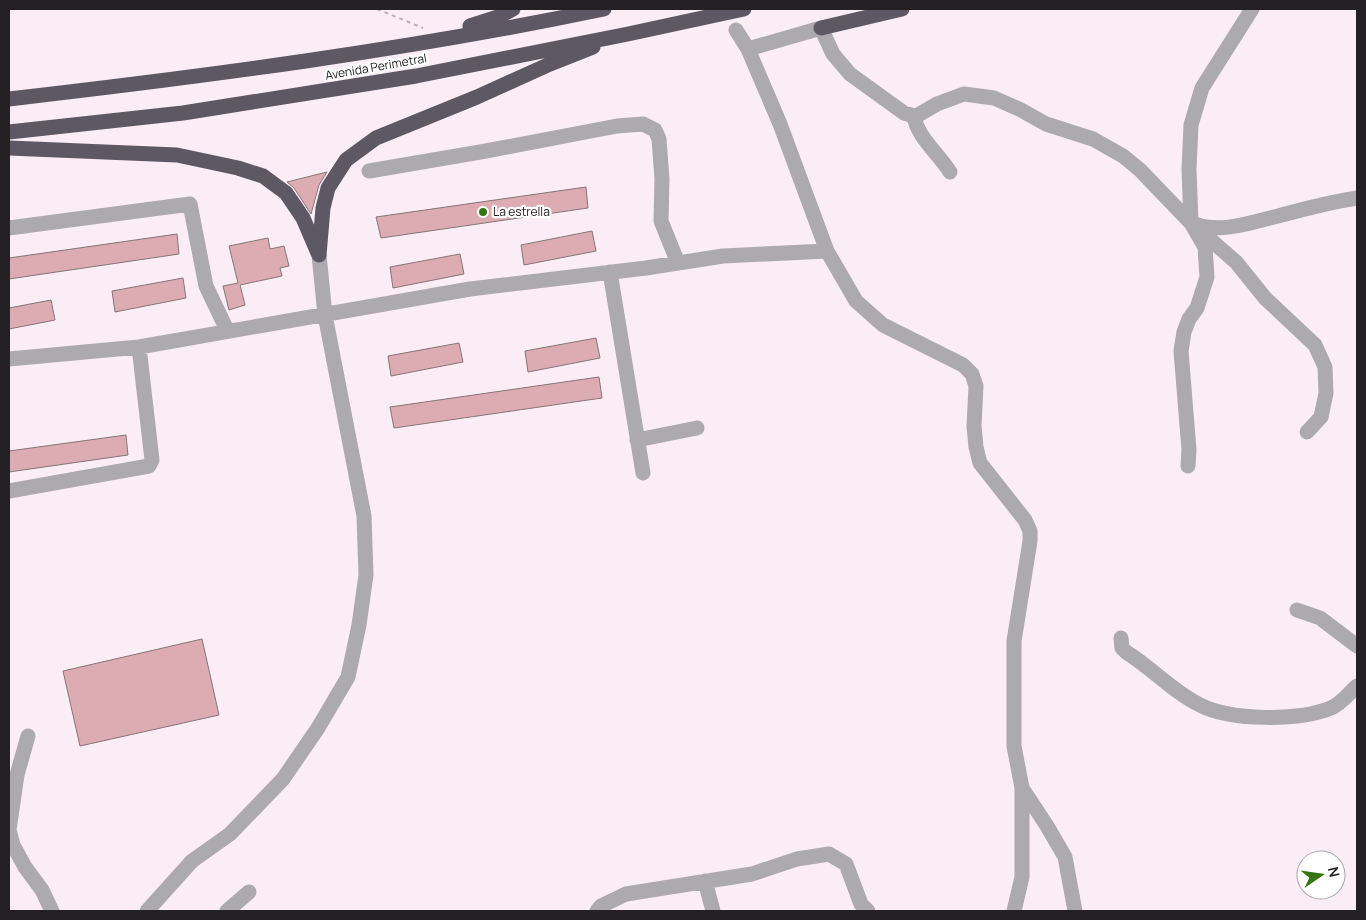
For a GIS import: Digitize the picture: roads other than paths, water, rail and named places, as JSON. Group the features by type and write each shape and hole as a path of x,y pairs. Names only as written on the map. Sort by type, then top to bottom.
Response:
{"highway":[{"path":"412,46 498,17 512,9"},
{"name":"Avenida Perimetral","path":"9,99 236,72 412,46 604,9"},
{"name":"Avenida Perimetral","path":"9,132 183,113 416,76 744,9"},
{"path":"821,28 902,9"},
{"path":"319,255 323,208 328,188 346,160 376,138 477,97 550,64 628,34"},
{"path":"9,148 177,154 238,168 263,176 286,193 302,218 319,255"}],"street":[{"path":"1188,466 1189,450 1181,351 1184,332 1189,319 1197,308 1207,277 1205,247 1191,223 1189,168 1191,125 1202,88 1252,9"},
{"path":"748,49 821,28 833,54 850,74 908,115 914,116 937,104 964,94 994,98 1046,124 1093,139 1122,156 1140,170 1191,223 1236,262 1265,298 1315,345 1325,367 1326,393 1320,416 1307,432"},
{"path":"736,30 748,49 780,124 827,251 856,301 883,325 963,365 972,374 976,386 974,426 980,463 1025,520 1030,530 1030,541 1014,640 1014,746 1022,788 1022,877 1014,911"},
{"path":"914,116 915,123 922,134 950,172"},
{"path":"369,171 617,126 643,124 655,130 659,139 662,179 661,220 678,263"},
{"path":"1191,223 1205,228 1251,223 1357,198"},
{"path":"9,228 190,204 206,286 227,330"},
{"path":"9,359 139,347 227,330 470,289 723,256 827,251"},
{"path":"147,911 192,861 230,834 283,779 318,728 348,677 366,575 364,516 325,314 319,255"},
{"path":"610,272 643,474"},
{"path":"9,491 149,466 152,460 139,347"},
{"path":"637,440 697,428"},
{"path":"1297,610 1320,618 1357,646"},
{"path":"1121,638 1122,648 1126,652 1198,704 1214,712 1244,717 1281,717 1304,714 1332,708 1357,686"},
{"path":"28,736 17,775 9,830 25,867 42,890 52,911"},
{"path":"1022,788 1065,857 1075,911"},
{"path":"597,911 601,906 626,894 752,874 797,859 829,854 846,864 861,904 868,911"},
{"path":"705,882 713,911"},
{"path":"227,911 250,892"},
{"path":"153,911 159,896"}],"place":[{"name":"La estrella","path":"483,212"}]}
